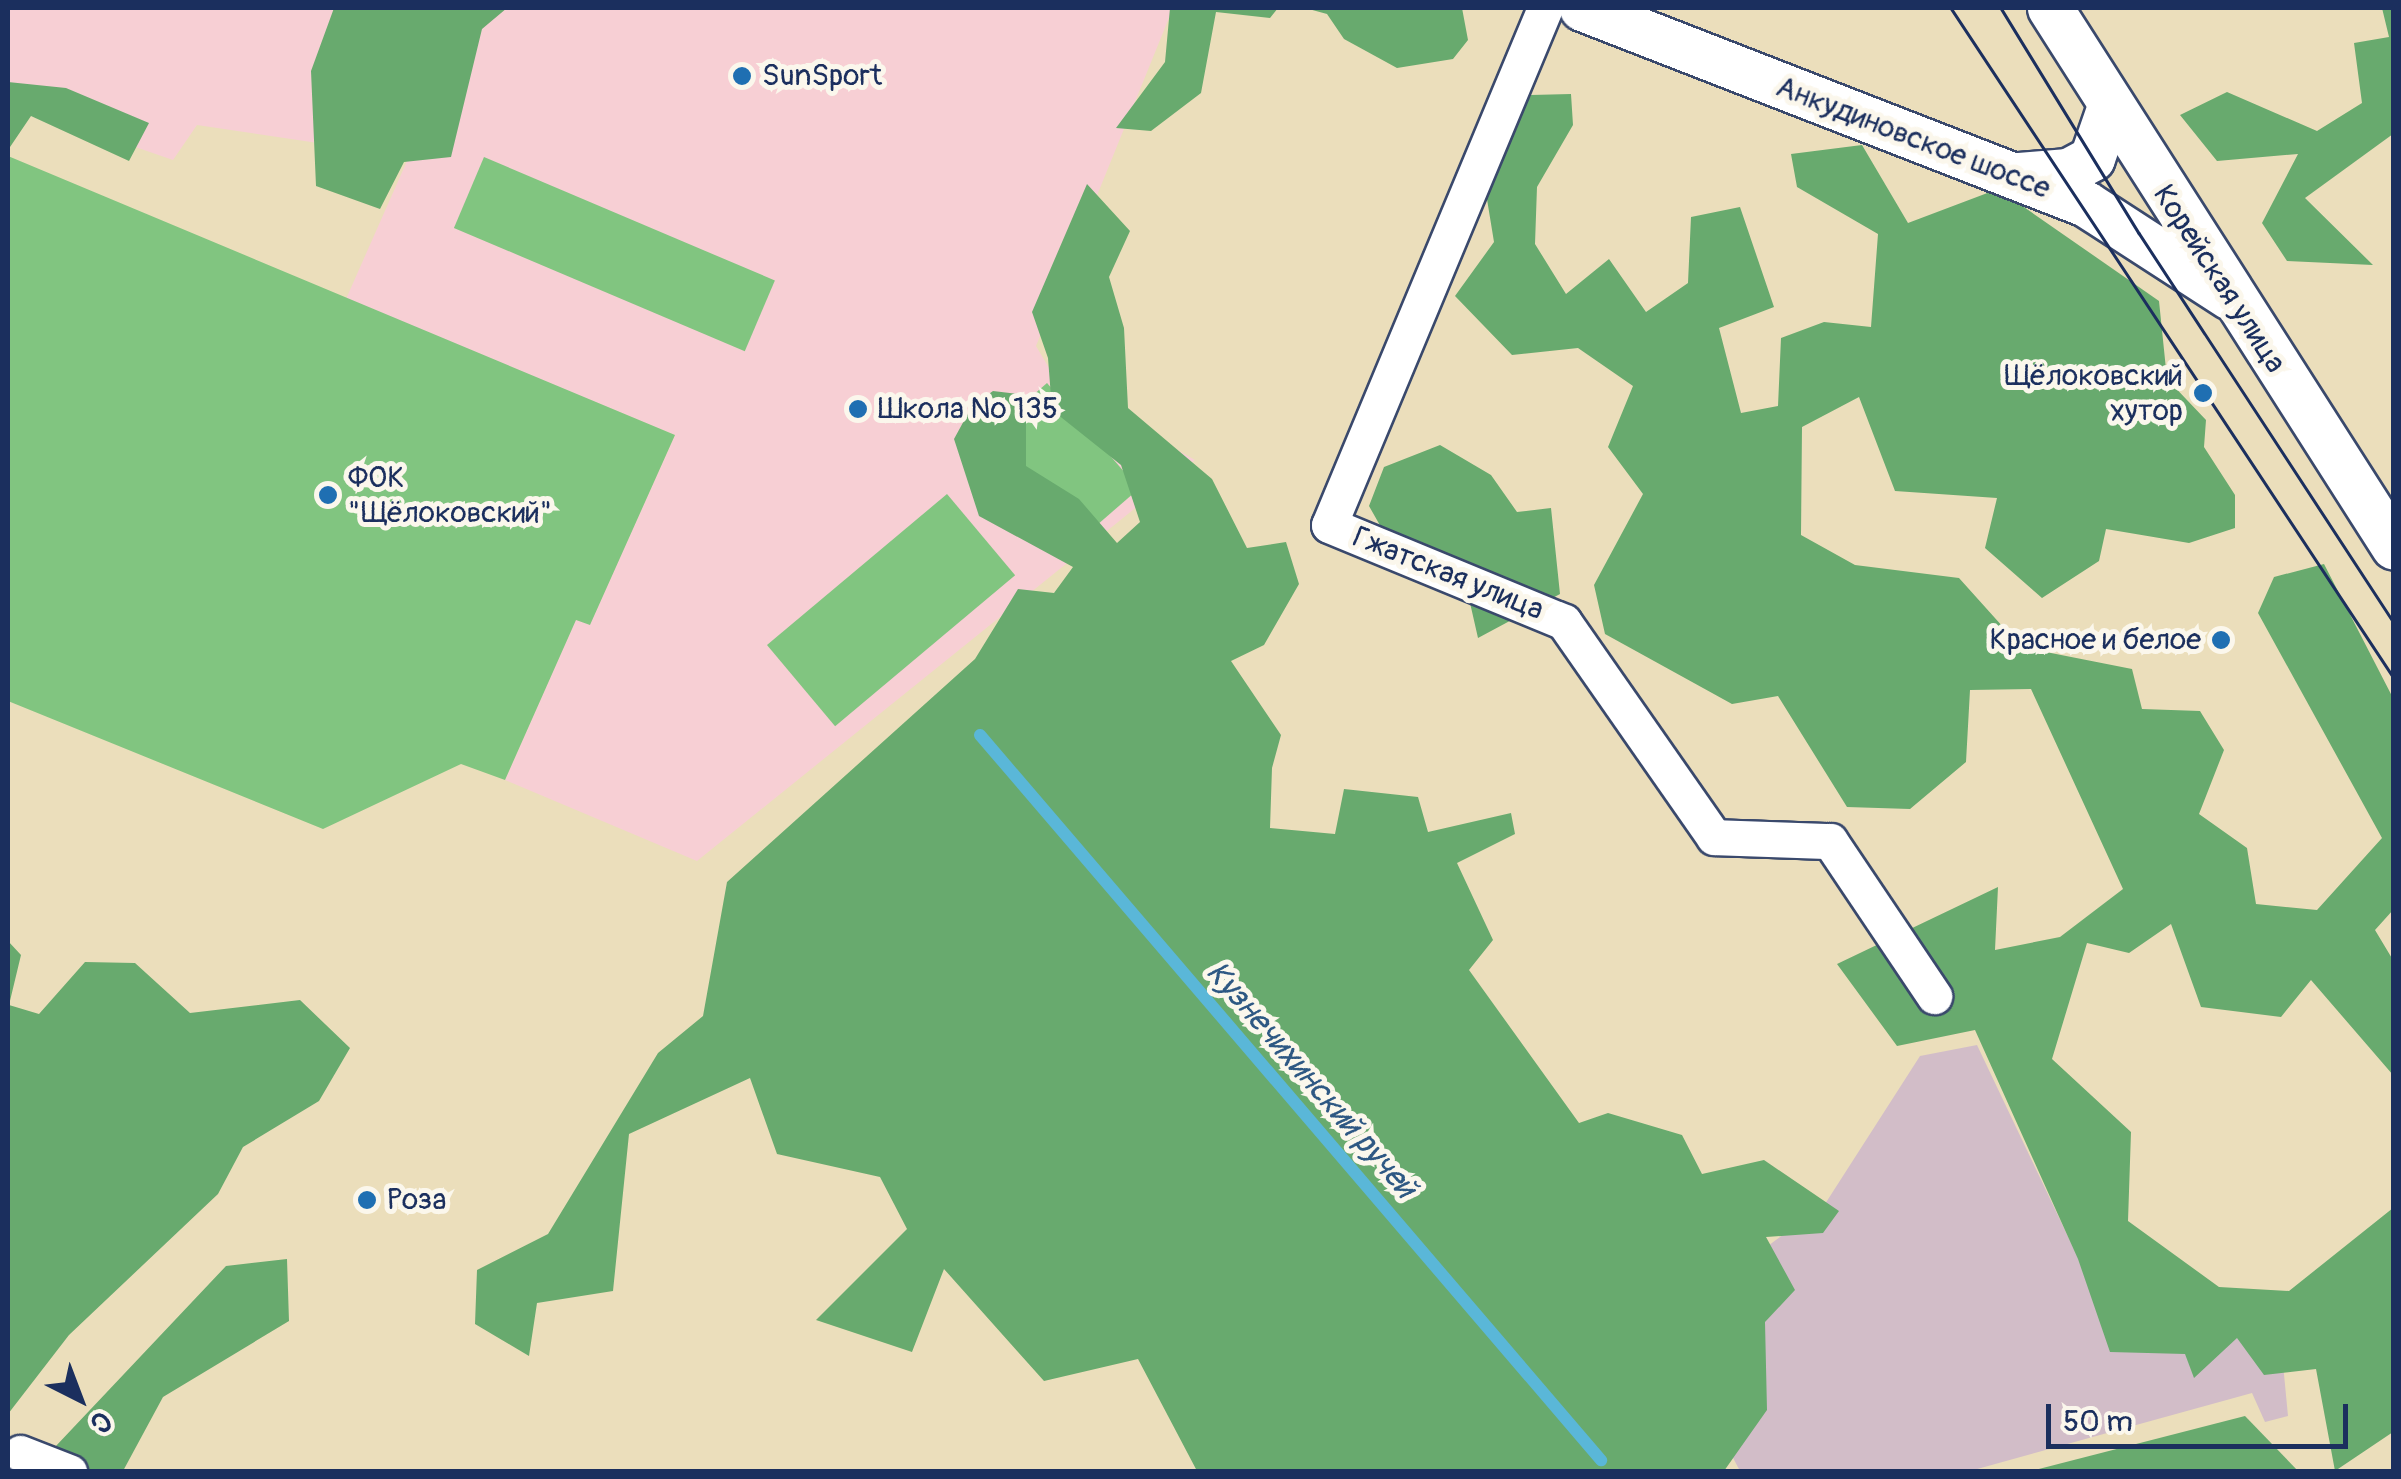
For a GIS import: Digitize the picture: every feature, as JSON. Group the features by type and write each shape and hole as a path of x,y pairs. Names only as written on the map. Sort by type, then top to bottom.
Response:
{"street":[{"name":"Гжатская улица","path":"1545,8 1329,525 1564,622 1714,836 1830,842 1934,996"},
{"name":"Анкудиновское шоссе","path":"1582,8 2012,176 2138,233 2230,297"},
{"name":"Корейская улица","path":"2050,8 2230,297 2394,547"},
{"path":"2012,176 2068,171 2092,158 2110,106"},
{"path":"20,1452 69,1472"}],"shaded area":[{"path":"8,8 390,8 392,154 197,125 173,160 8,103"},
{"name":"Школа № 135","path":"407,8 1173,8 1036,346 1058,383 1195,460 697,861 505,780 576,619 590,624 675,435 346,299 453,57"},
{"path":"1977,1045 2120,1346 2270,1319 2281,1343 2288,1416 2265,1422 2252,1393 1970,1471 1740,1471 1731,1454 1761,1251 1825,1204 1920,1056"}],"green space":[{"path":"334,8 507,8 482,29 451,157 404,162 380,209 316,186 311,71"},
{"path":"1170,8 1278,8 1270,18 1216,12 1201,93 1151,131 1116,128 1165,62"},
{"path":"1305,8 1462,8 1468,40 1453,59 1397,68 1344,39 1327,14"},
{"path":"2382,8 2393,8 2393,134 2305,198 2373,265 2287,261 2262,223 2298,154 2217,161 2180,115 2227,92 2317,131 2362,103 2354,43 2389,37"},
{"path":"8,82 66,88 149,123 129,161 31,116 8,150"},
{"path":"1571,94 1573,125 1537,187 1535,244 1566,294 1609,259 1646,312 1688,283 1691,217 1740,207 1774,307 1719,328 1741,413 1778,406 1781,338 1824,322 1871,327 1878,234 1797,187 1791,154 1862,145 1908,223 1998,189 2159,301 2167,379 2206,420 2204,447 2235,495 2235,528 2189,543 2106,529 2099,561 2042,598 1985,548 1997,498 1895,491 1859,397 1802,427 1801,535 1855,565 1959,578 2021,647 2132,669 2142,709 2200,711 2224,750 2199,814 2247,848 2256,904 2317,910 2382,838 2258,613 2274,577 2324,564 2393,698 2393,910 2375,930 2393,960 2393,1075 2311,980 2281,1017 2201,1007 2171,924 2129,953 2087,943 2052,1059 2131,1132 2128,1221 2219,1287 2289,1291 2393,1208 2393,1432 2335,1471 2316,1369 2264,1375 2237,1338 2194,1378 2185,1354 2110,1352 2078,1259 1975,1030 1897,1046 1837,964 1998,887 1995,950 2060,937 2123,889 2031,689 1970,690 1966,762 1910,809 1847,807 1778,696 1732,704 1605,634 1594,585 1643,494 1608,447 1633,386 1578,348 1512,355 1455,296 1494,242 1484,181 1531,95"},
{"name":"ФОК \"Щёлоковский\"","path":"8,156 675,435 590,625 576,620 505,780 461,764 323,829 8,701"},
{"path":"484,157 775,280 745,351 454,228"},
{"path":"1087,184 1130,231 1109,277 1124,328 1128,408 1212,479 1247,548 1286,542 1299,584 1264,645 1231,661 1281,735 1272,768 1270,828 1335,834 1344,789 1418,797 1428,832 1511,813 1515,834 1457,863 1493,940 1469,970 1579,1123 1608,1113 1682,1135 1702,1174 1764,1160 1839,1211 1823,1233 1766,1237 1795,1290 1765,1322 1767,1410 1724,1471 1197,1471 1138,1359 1044,1381 944,1269 912,1352 816,1320 907,1229 880,1177 777,1154 750,1078 629,1134 613,1291 537,1303 529,1356 475,1324 477,1270 548,1234 658,1053 703,1016 727,882 975,659 1018,589 1054,593 1073,567 979,516 954,439 972,406 993,391 1026,395 1026,466 1079,499 1117,543 1140,522 1121,465 1052,410 1048,358 1032,312"},
{"path":"1047,383 1139,489 1071,548 979,442"},
{"path":"1440,445 1491,475 1517,512 1551,508 1560,594 1478,638 1468,594 1407,573 1369,506 1384,467"},
{"path":"947,494 1015,575 835,726 767,645"},
{"path":"8,941 21,955 9,1005 39,1014 85,962 135,963 190,1013 300,1000 350,1048 319,1101 243,1147 218,1194 69,1335 8,1414"},
{"path":"287,1259 289,1321 163,1397 123,1471 44,1472 55,1447 226,1266"},
{"path":"2245,1416 2298,1471 2031,1471"}],"waterway":[{"name":"Кузнечихинский ручей","path":"980,735 1601,1460"}],"tram line":[{"path":"1951,8 2394,678"},
{"path":"2001,8 2139,233 2394,623"}],"place":[{"name":"SunSport","path":"742,76"},
{"name":"Щёлоковский хутор","path":"2203,393"},
{"name":"Школа № 135","path":"858,409"},
{"name":"ФОК \"Щёлоковский\"","path":"328,495"},
{"name":"Красное и белое","path":"2221,640"},
{"name":"Роза","path":"367,1200"}]}
